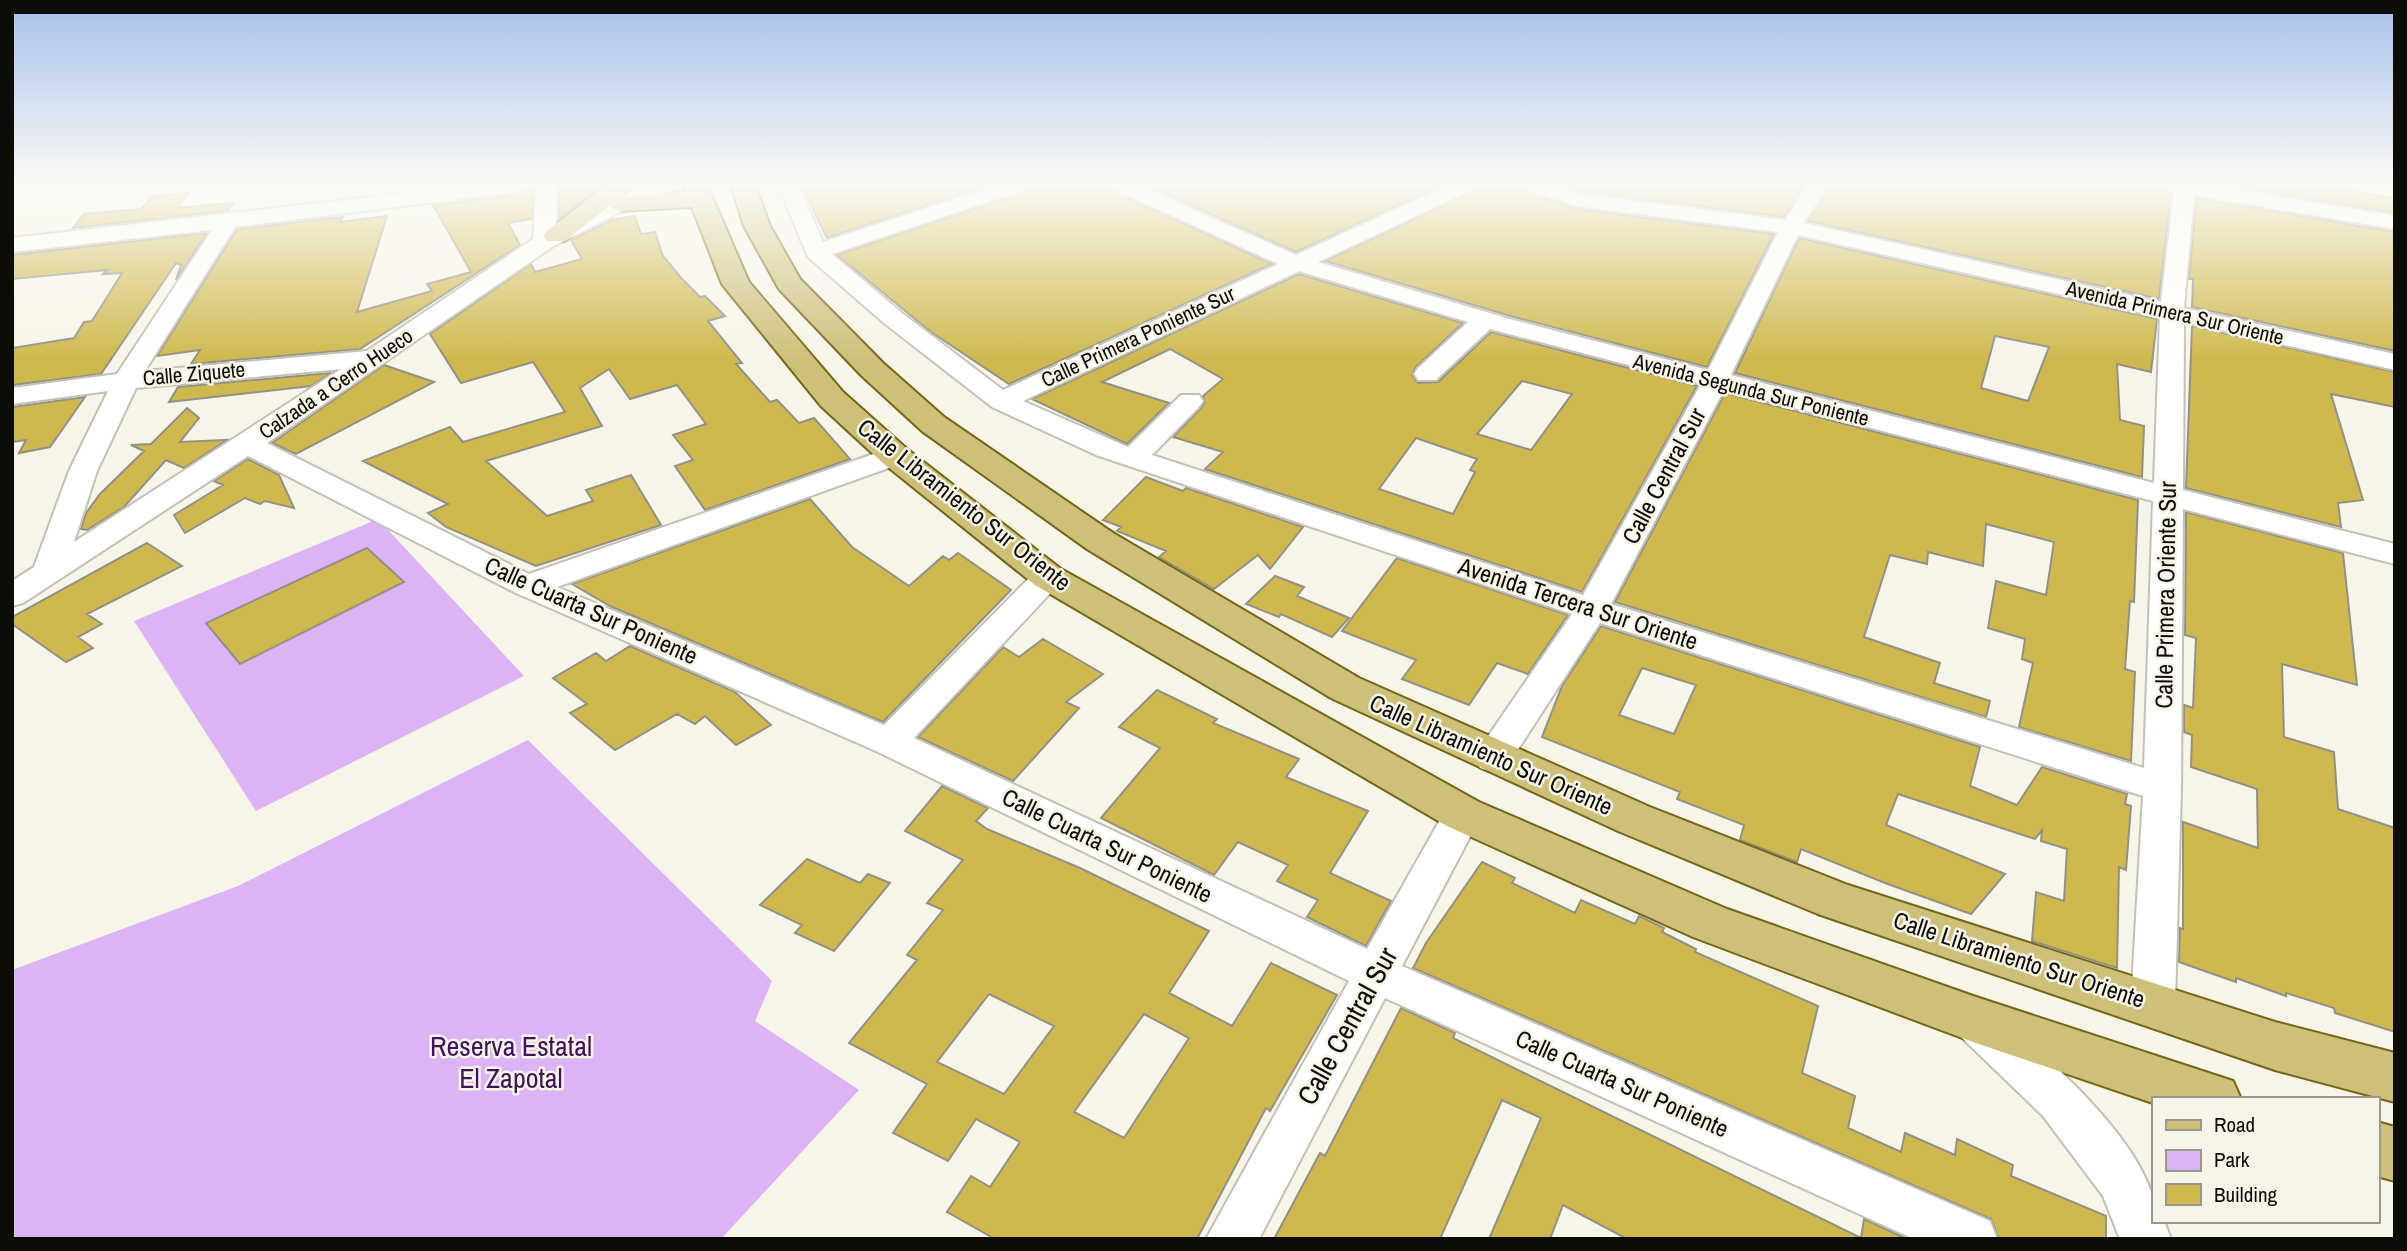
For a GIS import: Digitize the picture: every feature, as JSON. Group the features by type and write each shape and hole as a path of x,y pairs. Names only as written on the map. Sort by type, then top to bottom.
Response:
{"main road":[{"name":"Calle Libramiento Sur Oriente","path":"715,243 736,284 832,399 895,457 1048,578 1463,814 1710,923 1973,1019 2208,1097"},
{"name":"Calle Libramiento Sur Oriente","path":"767,243 789,283 872,369 933,424 1100,541 1345,688 1493,758 1634,819 1835,900 2276,1046 2395,1078"}],"street":[{"path":"48,573 83,471 126,381 214,243"},
{"name":"Calzada a Cerro Hueco","path":"12,596 247,444 544,243"},
{"path":"813,243 817,252 843,243"},
{"name":"Avenida Segunda Sur Poniente","path":"1253,243 1295,262 1485,320 1715,382 2395,554"},
{"name":"Calle Primera Poniente Sur","path":"1001,401 1336,243"},
{"name":"Calle Central Sur","path":"1493,758 1592,609 1715,382 1783,243"},
{"name":"Avenida Primera Sur Oriente","path":"1868,243 2395,362"},
{"name":"Calle Primera Oriente Sur","path":"2153,1004 2162,788 2172,312 2177,243"},
{"name":"Avenida Tercera Sur Oriente","path":"817,252 893,318 1001,401 1133,458 1592,609 2162,788"},
{"path":"1427,374 1485,320"},
{"name":"Calle Ziquete","path":"12,396 126,381 376,358"},
{"path":"1133,458 1190,401"},
{"name":"Calle Cuarta Sur Poniente","path":"247,444 527,586 889,742 1376,974 1972,1239"},
{"path":"527,586 895,457"},
{"path":"889,742 1048,578"},
{"name":"Calle Central Sur","path":"1231,1239 1463,814"},
{"path":"1973,1019 2060,1101 2121,1181 2146,1239"},
{"path":"2276,1046 2395,1058"}],"green space":[{"path":"378,519 524,676 256,811 134,621"},
{"name":"Reserva Estatal El Zapotal","path":"528,740 772,981 755,1021 859,1090 721,1239 12,1239 12,970 238,886"}],"building":[{"path":"115,243 200,243 176,280 181,265 176,263 101,374 12,385 12,348 74,338 84,322 92,321 122,273 103,274 107,270 12,279 12,255"},
{"path":"228,243 378,243 357,312 432,291 427,284 471,272 455,243 519,243 360,349 191,364 200,350 157,356"},
{"path":"573,243 659,243 663,256 682,279 700,297 705,296 725,316 708,321 742,363 736,364 770,402 777,400 799,423 814,418 850,459 705,510 675,466 693,460 673,435 706,424 677,385 630,399 609,369 580,388 602,426 486,461 547,516 593,501 586,490 631,475 661,525 536,566 446,527 428,513 448,504 363,461 450,427 463,442 565,412 533,362 461,383 430,334 531,264 535,272 582,259"},
{"path":"871,243 1227,243 1272,264 1009,384 931,332 837,255"},
{"path":"1277,243 1315,243 1296,252"},
{"path":"1363,243 1769,243 1707,367 1514,317 1325,261"},
{"path":"1796,243 1823,243 2157,319 2151,372 2117,364 2120,420 2144,426 2142,477 1735,373","holes":["1995,336 2049,347 2028,401 1981,388"]},
{"path":"1909,243 2165,243 2159,299"},
{"path":"2192,243 2395,243 2395,351 2192,307 2193,279 2189,279"},
{"path":"1299,274 1463,323 1416,367 1412,375 1418,383 1438,382 1491,332 1697,386 1582,592 1205,469 1223,452 1173,437 1201,408 1205,402 1203,396 1223,379 1170,349 1102,382 1169,403 1127,444 1032,399","holes":["1522,381 1572,394 1531,450 1477,434","1416,438 1477,459 1470,470 1475,472 1453,514 1379,489"]},
{"path":"2192,326 2395,372 2395,407 2331,394 2363,500 2338,503 2341,527 2186,488"},
{"path":"384,365 434,382 296,454 272,443"},
{"path":"331,373 311,386 169,402 178,387"},
{"path":"1725,393 2138,500 2134,602 2130,601 2125,669 2135,672 2131,761 2019,727 2033,663 2022,659 2025,639 1988,628 1996,581 2046,595 2054,542 1986,524 1983,566 1928,552 1927,564 1890,555 1864,637 1940,663 1934,683 1990,701 1986,717 1615,602"},
{"path":"85,397 50,447 19,453 26,440 12,442 12,407"},
{"path":"187,408 199,418 180,442 227,440 184,468 166,460 124,507 87,530 81,529 86,513 100,494 144,451 131,445 151,444"},
{"path":"248,459 279,475 294,508 265,501 260,504 245,498 185,533 174,515 223,485 214,481"},
{"path":"1146,477 1183,491 1186,488 1303,527 1270,569 1258,555 1214,589 1159,557 1166,551 1117,531 1121,527 1103,520"},
{"path":"810,499 852,547 909,586 943,556 949,560 958,553 1011,590 883,722 610,606 572,584"},
{"path":"2186,512 2343,553 2357,685 2282,664 2284,737 2334,752 2338,809 2395,828 2395,1032 2335,1013 2334,1008 2286,993 2286,996 2236,978 2236,982 2179,962 2180,928 2183,929 2183,822 2258,848 2257,789 2191,767 2192,735 2184,732 2184,705 2193,708 2196,638 2185,635"},
{"path":"147,543 182,566 87,614 102,624 78,637 93,648 66,662 12,624 12,617"},
{"path":"367,548 404,582 240,664 206,623"},
{"path":"1397,558 1568,615 1528,674 1497,663 1469,705 1402,679 1416,660 1342,631"},
{"path":"1275,576 1304,587 1297,596 1349,618 1332,637 1281,614 1279,617 1246,604"},
{"path":"1601,626 1980,747 1970,786 2017,805 2042,767 2127,794 2125,804 2131,806 2126,870 2119,867 2117,968 2032,941 2036,892 2064,901 2067,849 2041,841 2042,830 2035,839 1898,794 1886,825 2005,874 1971,914 1801,849 1797,862 1740,840 1744,825 1677,799 1680,792 1542,737 1562,686","holes":["1642,668 1696,685 1674,734 1619,715"]},
{"path":"1043,639 1103,674 1066,702 1079,708 1013,781 918,737 1003,647 1019,657"},
{"path":"630,646 735,692 771,725 736,745 705,716 695,724 677,714 615,750 570,713 587,704 553,678 596,653 606,661"},
{"path":"1157,690 1217,719 1213,723 1299,759 1286,777 1368,811 1330,873 1391,901 1366,946 1307,917 1318,900 1277,881 1288,865 1238,842 1214,875 1101,818 1160,748 1119,727"},
{"path":"942,786 988,808 976,821 987,829 1080,868 1209,931 1169,993 1232,1026 1271,963 1337,995 1270,1111 1266,1108 1197,1239 995,1239 947,1212 971,1176 990,1187 1020,1142 976,1119 948,1161 893,1133 927,1084 849,1043 917,960 907,955 943,910 927,903 963,860 905,831","holes":["989,994 1054,1026 1004,1094 937,1062","1144,1014 1189,1038 1124,1138 1074,1112"]},
{"path":"807,859 860,883 868,874 890,883 834,951 795,933 802,925 760,905"},
{"path":"1482,862 1515,878 1512,883 1575,913 1581,900 1635,924 1639,916 1664,928 1662,932 1696,949 1695,952 1818,1006 1802,1073 1855,1096 1848,1128 1901,1152 1905,1133 1955,1155 1957,1139 2013,1165 2011,1176 2106,1216 2106,1239 1999,1239 1991,1219 1413,968 1426,943"},
{"path":"1401,1008 1455,1033 1453,1038 1861,1238 1864,1219 1907,1239 1627,1239 1563,1205 1550,1239 1489,1239 1541,1118 1502,1100 1440,1239 1274,1239 1320,1153 1325,1156"}]}
